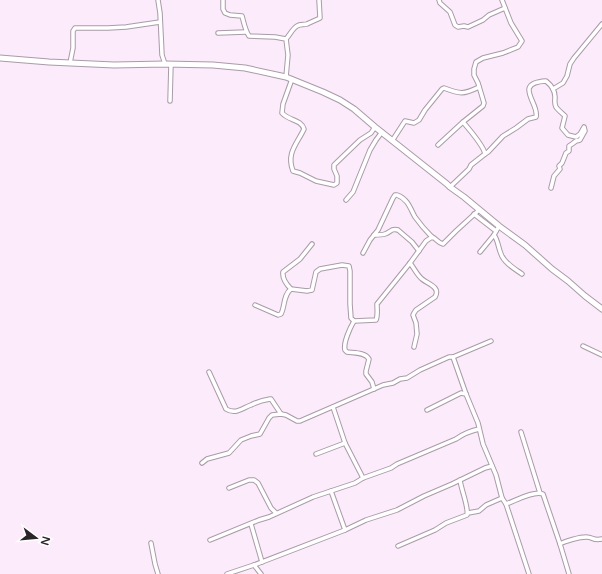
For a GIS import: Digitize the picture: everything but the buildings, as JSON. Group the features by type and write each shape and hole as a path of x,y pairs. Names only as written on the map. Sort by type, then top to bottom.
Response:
{"street":[{"path":"158,0 162,55 165,64"},
{"path":"223,0 223,9 225,13 242,16 248,36 286,39"},
{"path":"286,39 296,26 306,24 320,18 319,0"},
{"path":"439,0 440,3 450,12 455,25 458,27 468,27 505,8"},
{"path":"438,145 484,104 474,75 474,69 477,61 482,58 503,53 518,47 521,43 521,38 512,23 502,0"},
{"path":"70,63 73,48 73,31 75,28 126,27 160,22"},
{"path":"553,89 563,83 567,76 570,64 602,24"},
{"path":"218,33 246,32"},
{"path":"286,39 288,56 286,77"},
{"path":"0,58 114,65 171,64 213,65 245,68 286,77 324,92 354,109 499,226 529,248 552,269 602,309"},
{"path":"170,101 171,64"},
{"path":"292,79 283,104 282,113 286,117 298,121 304,125 304,129 291,152 291,166 293,171 316,181 334,185 337,183 338,176 334,169 334,165 360,140 371,133 375,127"},
{"path":"450,187 469,169 471,165 488,152 503,136 528,118 536,117 537,114 529,94 530,89 535,82 546,80 554,91 555,106 565,116 562,128 567,134 576,136 580,134 584,128 585,131 580,140 569,146 569,151 566,153 562,163 559,166 560,169 554,176 551,188"},
{"path":"392,141 405,121 414,123 419,120 442,89 444,88 465,93 479,87"},
{"path":"463,122 485,154"},
{"path":"346,200 353,192 370,150 382,132"},
{"path":"363,253 370,240 378,230 395,195 406,200 414,215 432,237 443,244 479,210"},
{"path":"474,214 495,233 501,255 505,261 522,274"},
{"path":"480,252 499,226"},
{"path":"374,235 384,234 392,230 398,230 412,242 419,251"},
{"path":"354,321 376,320 377,304 426,241 432,237"},
{"path":"312,244 300,259 283,272 282,277 291,289 307,291 312,290 316,272 320,269 342,265 349,266 350,314 354,321"},
{"path":"410,263 422,279 434,286 437,292 435,297 416,310 413,315 416,323 417,334 414,347"},
{"path":"255,305 281,314 286,295 291,289"},
{"path":"354,321 344,347 347,352 363,354 368,357 369,359 366,374 372,382 374,389"},
{"path":"202,463 207,459 228,453 241,440 260,434 272,415 281,414 290,416 297,421 300,421 374,389 407,378 420,370 449,357 453,357 491,341"},
{"path":"583,346 602,354"},
{"path":"453,357 478,423 483,444 496,475 502,498 506,504 529,574"},
{"path":"209,372 226,409 235,412 239,411 248,405 270,398 281,414"},
{"path":"427,410 461,394 466,394"},
{"path":"333,407 345,443 363,478"},
{"path":"210,540 269,517 313,497 355,483 363,478 391,468 472,431 479,430"},
{"path":"521,432 540,493 544,496 569,574"},
{"path":"316,454 345,443"},
{"path":"227,574 254,566 345,530 366,520 399,509 424,496 492,466"},
{"path":"229,488 249,480 254,480 258,483 271,508 276,513"},
{"path":"460,480 468,513"},
{"path":"331,491 345,530"},
{"path":"506,504 532,494 540,493"},
{"path":"398,546 467,515 468,513 479,511 486,505 502,498"},
{"path":"251,524 262,562"},
{"path":"560,544 563,542 588,537 596,540 602,539"},
{"path":"151,543 158,574"},
{"path":"254,566 261,574"}]}
